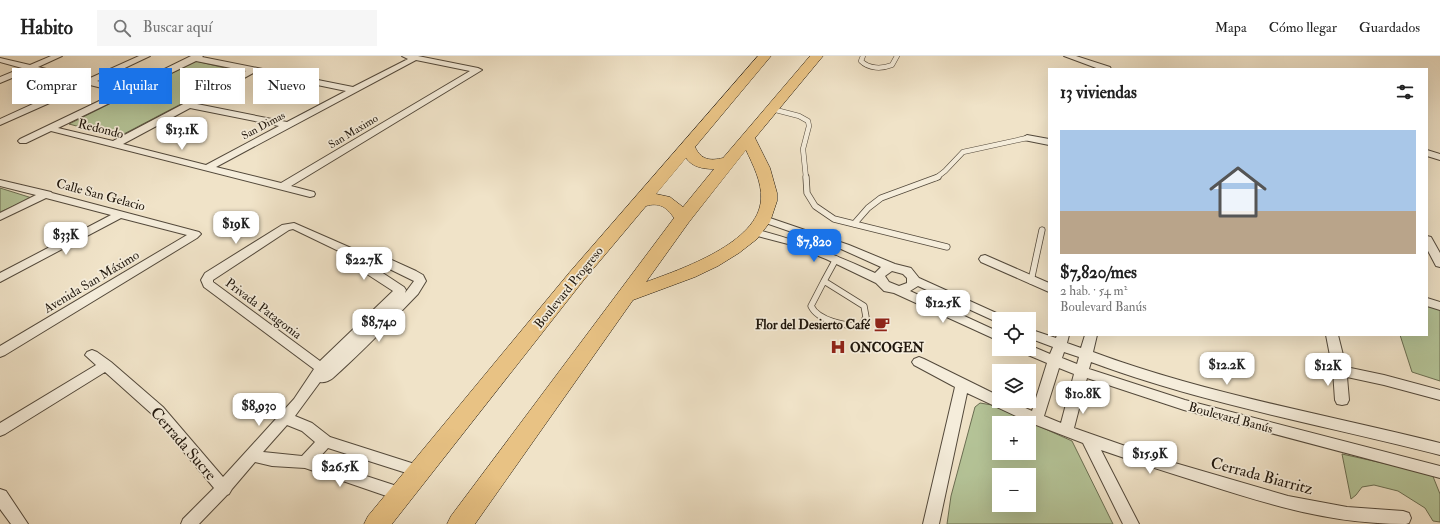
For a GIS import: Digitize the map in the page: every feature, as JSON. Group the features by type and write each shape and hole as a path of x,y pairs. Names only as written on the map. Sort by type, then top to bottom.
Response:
{"main road":[{"name":"Boulevard Progreso","path":"377,524 576,277 765,56"},
{"path":"460,524 683,218 728,161 817,56"},
{"path":"626,296 714,260 736,248 759,226 769,202 768,190 764,175 748,138"},
{"path":"687,146 692,158 702,164 718,164 728,161"},
{"path":"638,203 656,199 666,201 674,205 683,218"}],"street":[{"path":"0,60 31,68 58,56"},
{"path":"119,68 146,56"},
{"path":"1068,56 1104,68"},
{"path":"172,69 197,57 253,70"},
{"name":"San Maximo","path":"282,187 478,71 477,69 410,57"},
{"name":"San Dimas","path":"207,168 355,90 410,57"},
{"path":"245,74 253,70"},
{"path":"0,80 12,75"},
{"path":"319,83 355,90"},
{"path":"0,122 40,104"},
{"path":"23,141 99,104"},
{"path":"114,145 189,104 288,125"},
{"name":"Redondo","path":"49,128 310,194"},
{"path":"1027,138 1048,142"},
{"path":"1428,153 1440,157"},
{"name":"Calle San Gelacio","path":"0,183 47,194 195,234"},
{"path":"0,217 47,194"},
{"path":"0,278 121,214"},
{"name":"Privada Patagonia","path":"325,371 208,284 207,280 209,276 286,227 294,226 356,255 368,254 412,274 419,278 420,281"},
{"path":"759,226 792,242 836,259 880,280 886,286 992,334"},
{"path":"759,226 845,247 891,268 907,271 914,280 992,317"},
{"name":"Avenida San Máximo","path":"0,352 195,234"},
{"path":"1428,241 1440,263"},
{"name":"Privada Patagonia","path":"356,255 357,262 400,290"},
{"path":"985,259 1048,288"},
{"path":"880,280 880,273 883,270 891,268"},
{"path":"897,290 907,289 913,284 914,280"},
{"path":"224,489 314,383 398,294 400,290 420,281"},
{"path":"325,371 414,291 420,281"},
{"path":"1428,302 1440,306"},
{"name":"Boulevard Banús","path":"1036,335 1061,340 1085,355 1215,396 1440,449"},
{"path":"1066,431 1091,336"},
{"path":"1332,336 1340,371 1342,400"},
{"path":"1036,419 1061,340"},
{"name":"Boulevard Banús","path":"1036,353 1081,371 1184,405 1440,472"},
{"name":"Cerrada Sucre","path":"92,354 158,411 224,489 189,524"},
{"name":"Cerrada Biarritz","path":"919,362 962,385 1029,416"},
{"path":"0,430 106,365"},
{"path":"1340,371 1384,380 1440,395"},
{"path":"931,524 962,385"},
{"path":"284,418 307,427 325,441 419,471"},
{"name":"Cerrada Biarritz","path":"1036,419 1089,441 1181,471 1297,505 1370,517 1403,518"},
{"path":"305,462 325,441"},
{"path":"1089,441 1131,524"},
{"path":"253,454 265,460 293,460 305,462 401,494"},
{"path":"0,496 20,524"}],"lane":[{"path":"863,56 860,61 862,63 867,66 882,68 892,66 898,56"},
{"path":"772,109 798,116 808,121 809,126 803,149 807,193 815,206 834,219 947,247"},
{"path":"854,224 870,206 885,196 936,179 947,172 956,156 963,152 1027,138"},
{"path":"1031,280 1042,230"},
{"path":"824,281 864,306 868,312 867,318 861,326 854,327 845,325 815,314 811,310 811,306 824,281 836,259"}],"green space":[{"path":"196,61 225,68 182,68"},
{"path":"180,69 181,104 118,137 69,124 109,104 172,104 172,73"},
{"path":"0,188 32,198 0,212"},
{"path":"1428,304 1440,307 1440,381 1412,372 1400,336 1428,336"},
{"path":"980,403 992,405 992,408 999,408 1016,416 992,416 992,460 1036,460 1036,425 1072,441 1113,524 947,524 951,496 975,407"},
{"path":"1342,454 1432,474 1440,494 1440,522 1433,521 1425,508 1398,491 1374,485 1362,487 1351,499"}],"place":[{"name":"Flor del Desierto Café","path":"882,324"},
{"name":"ONCOGEN","path":"838,347"}]}
